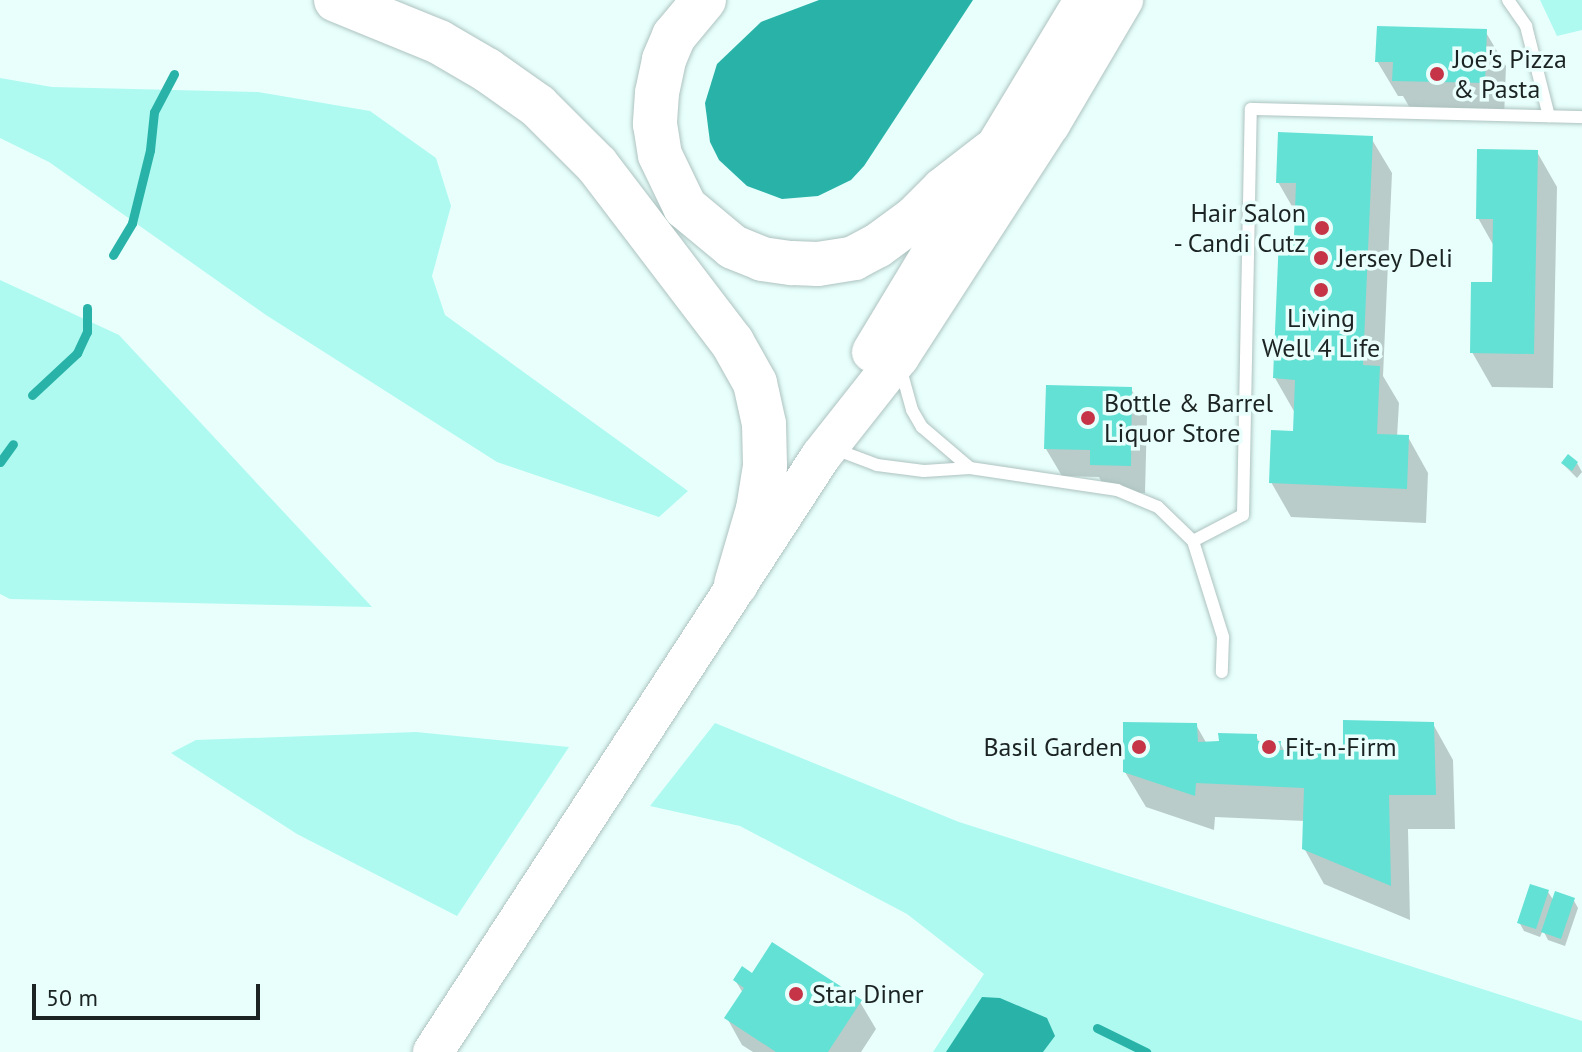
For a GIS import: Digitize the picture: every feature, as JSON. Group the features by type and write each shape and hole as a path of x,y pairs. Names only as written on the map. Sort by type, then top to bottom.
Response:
{"highway":[{"path":"336,0 439,42 487,70 538,106 597,165 732,342 755,383 764,424 765,466 758,509 736,584"},
{"path":"704,0 674,36 664,60 655,124 660,155 685,207 733,247 762,259 792,263 818,264 854,258 877,246 915,218 943,190 992,152"}],"main road":[{"path":"825,451 869,355 1084,0"},
{"path":"433,1052 825,451 899,357 1050,124 1123,0"}],"lane":[{"path":"1508,0 1526,26 1549,116"},
{"path":"1193,541 1243,515 1251,109 1582,117"},
{"path":"899,357 905,389 922,427 970,468"},
{"path":"825,451 877,465 924,471 970,468 1117,490 1158,507 1193,541 1223,637 1222,672"}],"shaded area":[{"path":"819,0 973,0 864,166 851,180 818,196 782,199 747,186 719,160 710,142 705,103 717,64 761,22"},
{"path":"1540,0 1582,0 1582,30 1557,36"},
{"path":"0,78 52,87 258,92 370,111 436,158 451,206 432,276 445,315 688,491 659,517 497,462 266,315 49,162 0,138"},
{"path":"0,280 119,335 372,607 10,599 0,594"},
{"path":"715,723 959,822 1582,1021 1582,1052 933,1052 984,974 907,914 740,826 650,806"},
{"path":"416,732 569,747 457,916 297,834 171,753 196,740"},
{"path":"982,997 1000,998 1047,1018 1055,1036 1043,1052 946,1052"}],"building":[{"path":"1377,26 1487,29 1485,83 1392,81 1393,62 1375,62"},
{"path":"1278,132 1373,136 1363,365 1380,366 1377,434 1409,435 1407,489 1269,483 1271,430 1293,431 1295,380 1273,378 1279,237 1294,237 1296,183 1276,183"},
{"path":"1477,149 1538,150 1534,354 1470,353 1471,282 1492,282 1493,219 1476,219"},
{"name":"Bottle & Barrel Liquor Store","path":"1046,385 1132,387 1131,466 1090,465 1090,450 1044,449"},
{"path":"1568,454 1578,462 1572,471 1561,463"},
{"path":"1343,720 1434,722 1436,795 1389,795 1391,886 1302,849 1304,788 1196,783 1195,796 1123,772 1123,722 1197,723 1198,742 1219,741 1218,733 1257,734 1257,741 1281,741 1280,750 1343,750"},
{"path":"1530,884 1549,890 1536,929 1517,923"},
{"path":"1555,891 1575,898 1561,939 1541,932"},
{"name":"Star Diner","path":"772,942 862,1000 828,1052 776,1052 724,1018 744,988 733,980 742,966 752,973"}],"waterway":[{"path":"113,255 132,223 150,150 154,112 174,74"},
{"path":"32,395 77,353 87,332 87,308"},
{"path":"0,462 13,444"},
{"path":"1097,1028 1146,1052"}],"place":[{"name":"Joe's Pizza & Pasta","path":"1437,74"},
{"name":"Hair Salon - Candi Cutz","path":"1322,228"},
{"name":"Jersey Deli","path":"1321,258"},
{"name":"Living Well 4 Life","path":"1321,290"},
{"name":"Bottle & Barrel Liquor Store","path":"1088,418"},
{"name":"Basil Garden","path":"1139,747"},
{"name":"Fit-n-Firm","path":"1269,747"},
{"name":"Star Diner","path":"796,994"}]}
